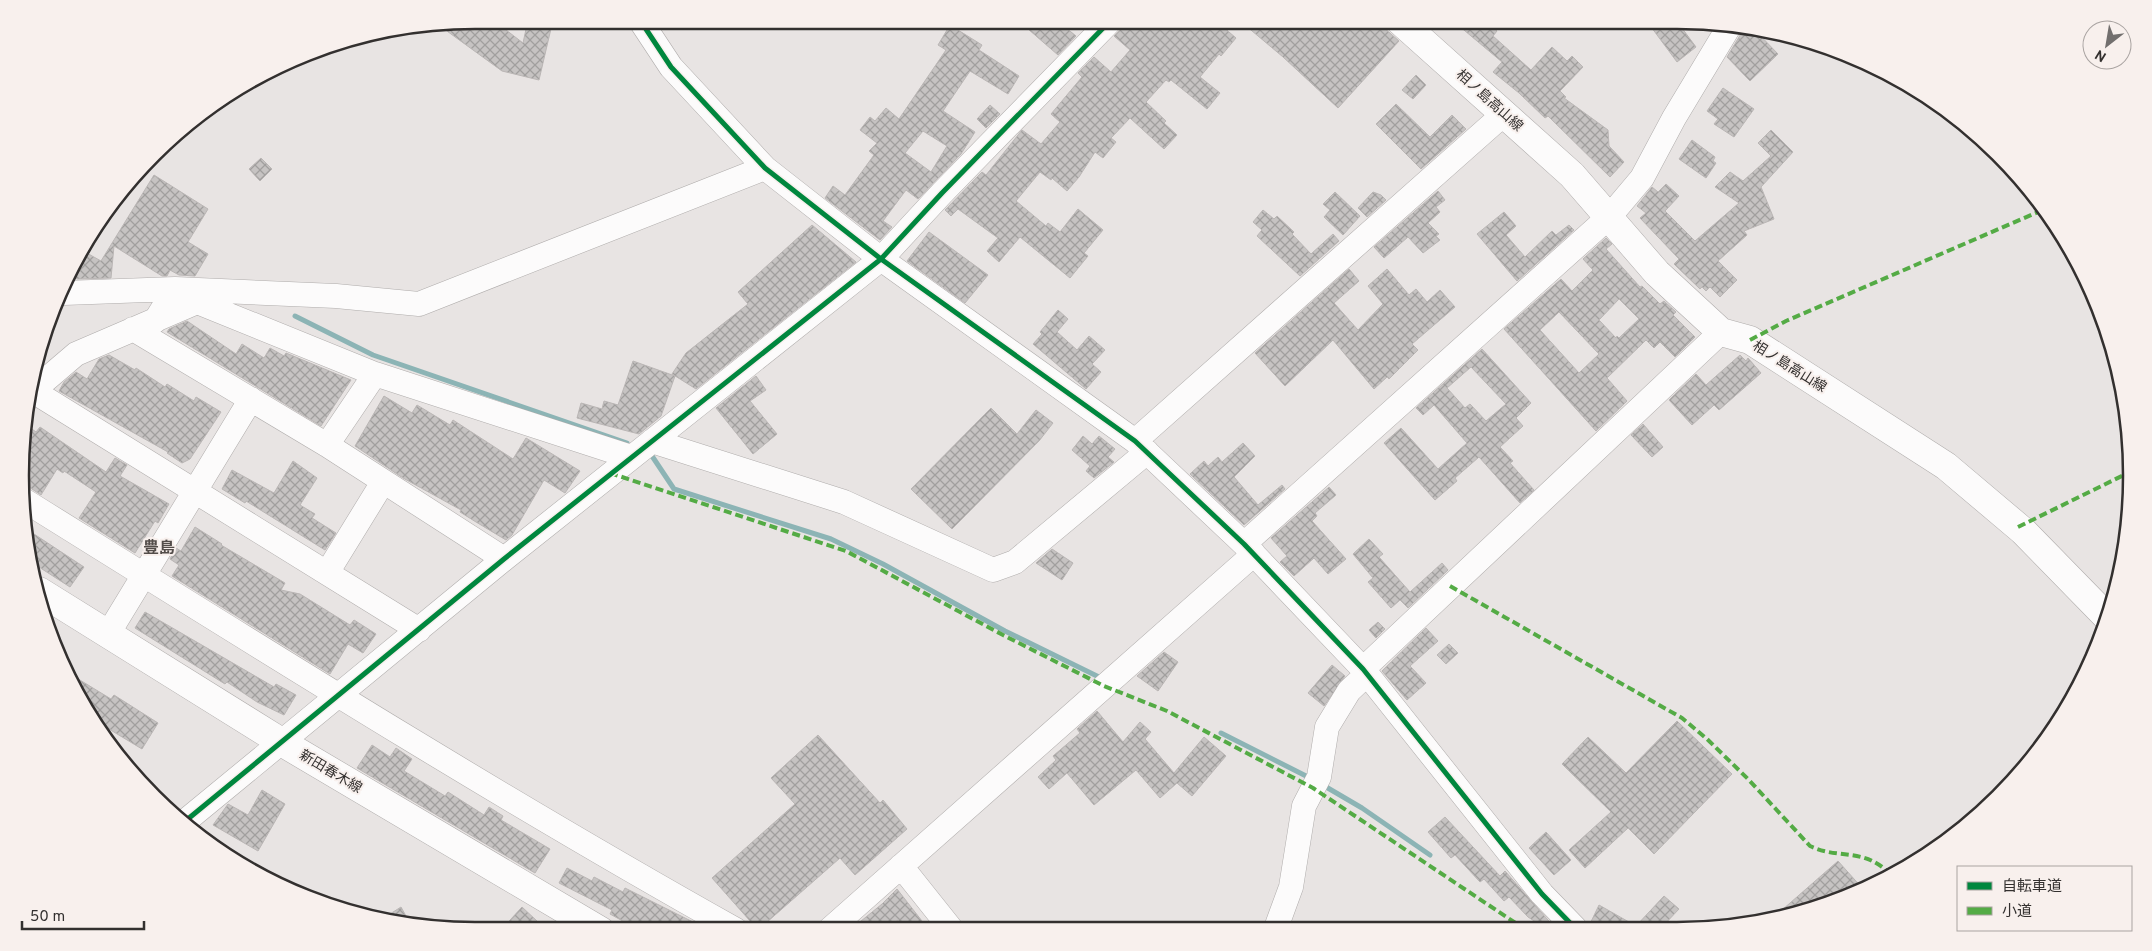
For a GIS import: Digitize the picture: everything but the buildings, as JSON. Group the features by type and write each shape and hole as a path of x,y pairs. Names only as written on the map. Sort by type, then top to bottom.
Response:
{"main road":[{"name":"相ノ島高山線","path":"1409,29 1572,175 1610,216 1657,273 1721,332 1750,340 1946,466 2024,531 2102,612"},
{"name":"新田春木線","path":"45,595 283,743 586,922"}],"street":[{"path":"646,29 671,67 765,168 881,259 1141,447 1249,549 1365,672 1542,894 1568,922"},
{"path":"189,818 283,743 504,558 881,259 942,193 1102,29"},
{"path":"841,922 1610,216 1642,178 1674,118 1726,32"},
{"path":"652,441 844,502 993,570 1015,562 1505,113"},
{"path":"68,293 174,289 336,296 419,304 765,168"},
{"path":"155,321 174,289"},
{"path":"37,387 76,354 197,302 375,374 631,457"},
{"path":"133,329 251,399 504,558"},
{"path":"1278,922 1291,887 1304,806 1317,781 1327,727 1349,692 1365,672 1721,332"},
{"path":"327,446 375,374"},
{"path":"36,396 196,492 419,630"},
{"path":"108,634 251,399"},
{"path":"327,573 383,482"},
{"path":"30,504 338,697 611,860 722,922"},
{"path":"901,866 946,922"}],"waterway":[{"path":"295,316 373,355 627,443"},
{"path":"652,456 674,489 831,539 883,564 1005,631 1101,678"},
{"path":"1221,733 1312,779"},
{"path":"1321,784 1362,808 1430,855"}],"marked path":[{"path":"1750,340 1786,321 2037,212"},
{"path":"610,473 846,551 1003,635 1104,686 1167,711 1313,788 1514,922"},
{"path":"2018,527 2123,475"},
{"path":"1450,586 1682,718 1707,739 1748,779 1810,846 1871,860 1885,870"}],"cycle path":[{"path":"646,29 671,67 765,168 881,259 1135,441 1244,544 1363,669 1542,894 1569,922"},
{"path":"189,818 504,559 881,259 942,193 1102,29"}],"district":[{"name":"豊島","path":"159,547"}]}
